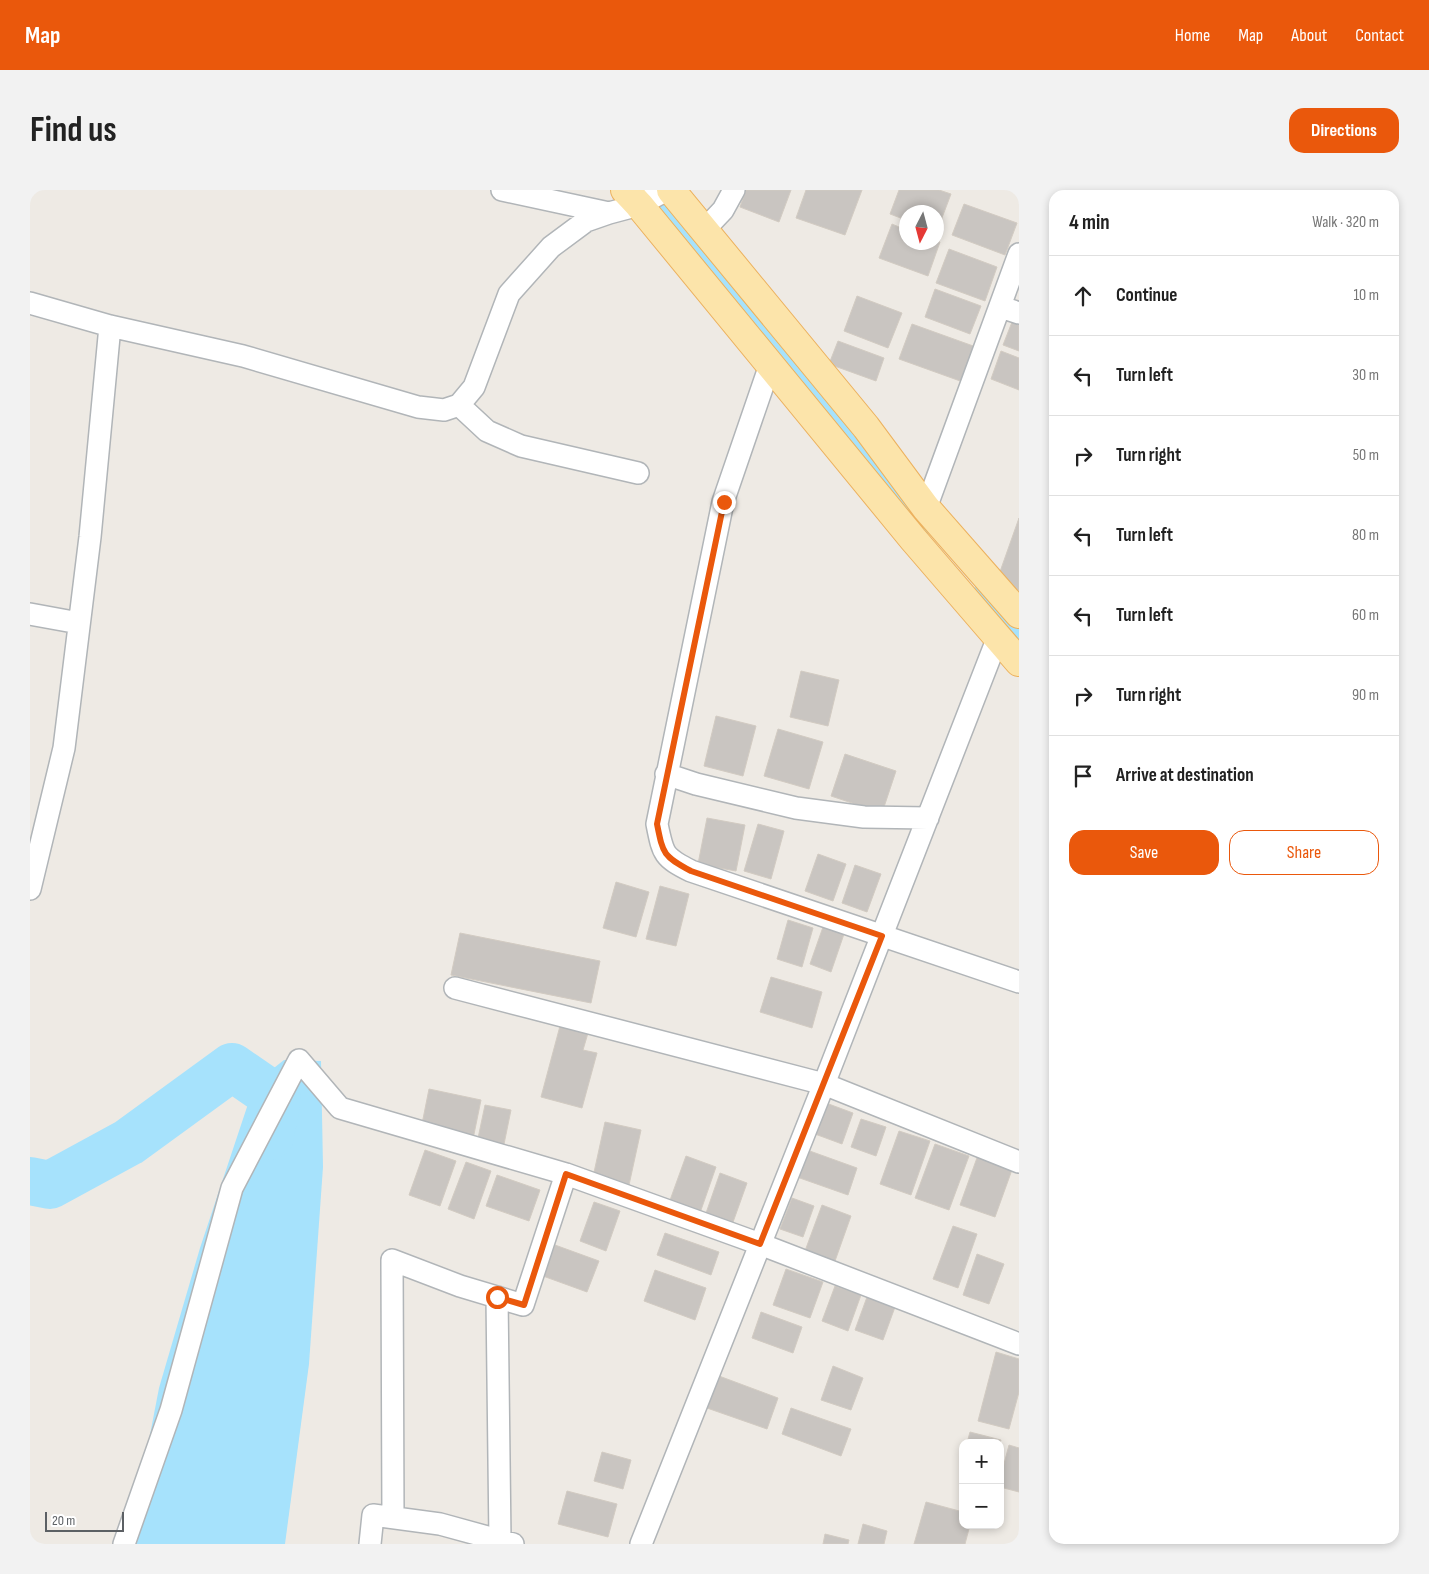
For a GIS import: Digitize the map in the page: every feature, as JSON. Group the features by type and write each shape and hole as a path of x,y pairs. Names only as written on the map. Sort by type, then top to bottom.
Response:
{"main road":[{"path":"652,195 705,230 866,427 926,508 1019,614"},
{"path":"652,195 770,365 913,539 1019,662"}],"street":[{"path":"502,190 609,213"},
{"path":"705,230 723,210 734,190"},
{"path":"30,303 110,326 244,356 418,407 444,410 460,405 474,387 509,294 551,248 586,221 652,195"},
{"path":"926,508 1010,310 1019,254"},
{"path":"30,889 64,748 91,527 110,326"},
{"path":"770,365 724,502 657,824 662,849 674,862 691,871 1019,982"},
{"path":"460,405 487,431 521,446 638,473"},
{"path":"30,614 79,623"},
{"path":"641,1544 824,1084 998,637"},
{"path":"666,774 696,784 796,808 864,817 928,818"},
{"path":"455,988 824,1084 1019,1162"},
{"path":"124,1544 171,1410 232,1188 299,1060 340,1108 566,1174 760,1244 1019,1344"},
{"path":"393,1518 392,1260 460,1286 524,1305 566,1174"},
{"path":"370,1544 373,1514 440,1524 506,1542 497,1297"}],"water":[{"path":"284,1060 321,1061 323,1167 309,1364 285,1544 129,1544 159,1388 200,1248 255,1083"}],"building":[{"path":"746,190 791,190 779,222 740,207"},
{"path":"806,190 862,190 845,235 796,218"},
{"path":"899,190 939,190 951,194 944,212 944,205 899,205 899,217 890,214"},
{"path":"964,204 1017,223 1005,255 952,235"},
{"path":"892,224 899,227 899,250 937,250 928,276 879,258"},
{"path":"949,249 997,267 985,301 936,283"},
{"path":"935,289 981,306 970,334 925,317"},
{"path":"857,296 902,313 888,348 844,331"},
{"path":"1014,317 1019,319 1019,351 1003,345"},
{"path":"912,324 976,347 963,382 899,359"},
{"path":"838,341 884,358 876,381 829,364"},
{"path":"1001,351 1019,358 1019,390 991,379"},
{"path":"1019,518 1019,591 996,583"},
{"path":"801,671 839,680 828,726 790,717"},
{"path":"716,716 756,726 743,776 704,766"},
{"path":"778,729 823,742 809,789 764,776"},
{"path":"845,754 896,771 882,813 831,796"},
{"path":"707,818 745,825 736,871 698,864"},
{"path":"758,824 784,831 771,879 744,871"},
{"path":"818,854 846,864 833,901 805,891"},
{"path":"855,865 881,874 867,912 842,903"},
{"path":"616,882 649,892 636,937 603,928"},
{"path":"660,886 689,894 676,946 646,939"},
{"path":"788,920 813,928 802,967 777,959"},
{"path":"823,927 844,934 831,972 810,964"},
{"path":"460,933 600,961 591,1003 451,975"},
{"path":"771,977 822,992 812,1028 760,1012"},
{"path":"560,1026 588,1033 583,1050 597,1053 582,1108 541,1097"},
{"path":"429,1089 481,1100 473,1139 421,1129"},
{"path":"826,1103 853,1113 842,1144 815,1134"},
{"path":"485,1105 511,1110 503,1149 477,1143"},
{"path":"861,1119 886,1127 876,1156 851,1147"},
{"path":"605,1122 641,1130 629,1185 593,1177"},
{"path":"899,1131 930,1141 911,1195 880,1184"},
{"path":"935,1144 969,1156 949,1210 915,1198"},
{"path":"425,1150 456,1161 440,1206 409,1195"},
{"path":"807,1150 857,1168 848,1195 797,1177"},
{"path":"978,1155 1013,1167 995,1217 960,1205"},
{"path":"686,1156 716,1167 700,1213 669,1203"},
{"path":"466,1162 491,1171 474,1219 448,1209"},
{"path":"720,1173 747,1183 732,1225 705,1216"},
{"path":"497,1175 540,1190 529,1221 486,1206"},
{"path":"792,1198 814,1206 803,1237 780,1229"},
{"path":"594,1202 620,1211 606,1251 580,1241"},
{"path":"822,1205 851,1216 835,1261 805,1251"},
{"path":"953,1226 977,1234 958,1288 933,1279"},
{"path":"665,1233 719,1252 711,1275 657,1255"},
{"path":"555,1245 599,1261 587,1292 543,1276"},
{"path":"977,1254 1004,1264 989,1304 963,1295"},
{"path":"786,1269 823,1282 810,1318 773,1305"},
{"path":"655,1270 706,1288 695,1320 644,1301"},
{"path":"835,1286 861,1295 848,1331 822,1321"},
{"path":"867,1297 895,1307 883,1340 855,1330"},
{"path":"761,1312 802,1327 793,1353 752,1338"},
{"path":"996,1352 1019,1359 1019,1392 1009,1429 978,1421"},
{"path":"833,1366 863,1378 851,1410 821,1400"},
{"path":"719,1376 778,1398 767,1429 707,1408"},
{"path":"791,1408 851,1429 841,1456 782,1434"},
{"path":"970,1432 997,1439 968,1439"},
{"path":"1009,1445 1019,1448 1019,1492 1004,1488 1004,1464"},
{"path":"602,1452 631,1460 623,1489 594,1481"},
{"path":"567,1491 617,1504 608,1537 558,1524"},
{"path":"926,1502 959,1511 959,1529 969,1529 965,1544 914,1544"},
{"path":"863,1524 887,1531 884,1544 858,1544"},
{"path":"825,1534 849,1540 848,1544 823,1544"}],"waterway":[{"path":"648,190 740,294 834,419 922,521"},
{"path":"986,596 1019,634"},
{"path":"30,1181 50,1185 129,1142 232,1067 277,1098 270,1136"}],"route":[{"path":"497,1297 524,1305 566,1174 760,1244 882,936 691,871 674,862 662,849 657,824 724,502"}]}
